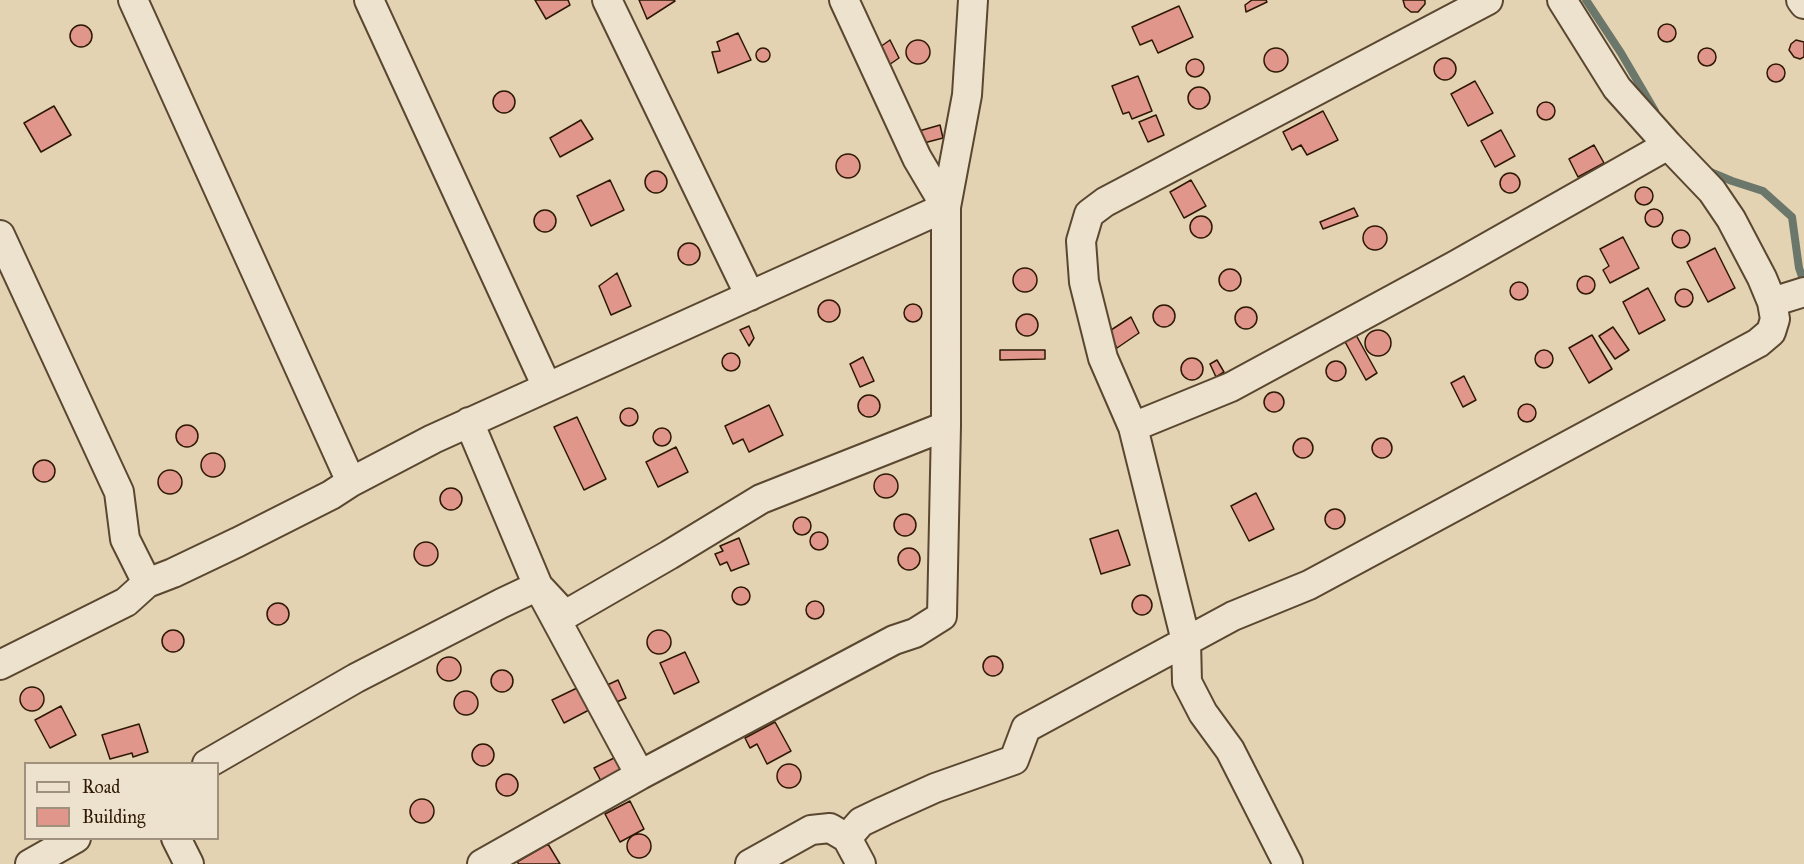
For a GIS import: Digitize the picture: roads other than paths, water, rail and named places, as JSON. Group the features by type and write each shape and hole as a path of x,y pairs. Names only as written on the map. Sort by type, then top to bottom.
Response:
{"street":[{"path":"133,0 351,483"},
{"path":"369,0 547,387"},
{"path":"607,0 750,296"},
{"path":"844,0 917,158 946,207"},
{"path":"482,864 640,775 894,640 915,633 942,616 946,426 946,207 967,95 973,0"},
{"path":"1288,864 1230,750 1203,713 1187,682 1186,641 1133,427 1103,358 1084,282 1081,241 1089,214 1116,196 1488,0"},
{"path":"847,838 861,822 884,811 935,788 1014,760 1026,728 1233,616 1309,585 1758,343 1771,332 1775,320 1772,302 1762,278 1725,210 1712,190 1617,88 1562,0"},
{"path":"1801,0 1804,4"},
{"path":"1133,427 1231,387 1456,265 1668,145"},
{"path":"0,665 126,602 147,583 248,537 433,439 946,207"},
{"path":"0,235 119,492 125,539 147,583"},
{"path":"1772,302 1804,292"},
{"path":"470,422 538,586 640,775"},
{"path":"538,586 565,615 760,499 946,426"},
{"path":"210,762 356,678 538,586"},
{"path":"750,864 811,830 830,828 847,838 861,864"},
{"path":"30,864 72,840"},
{"path":"177,840 189,864"}],"waterway":[{"path":"1586,0 1655,111"},
{"path":"1708,171 1763,191 1792,217 1799,268 1804,282"}]}
